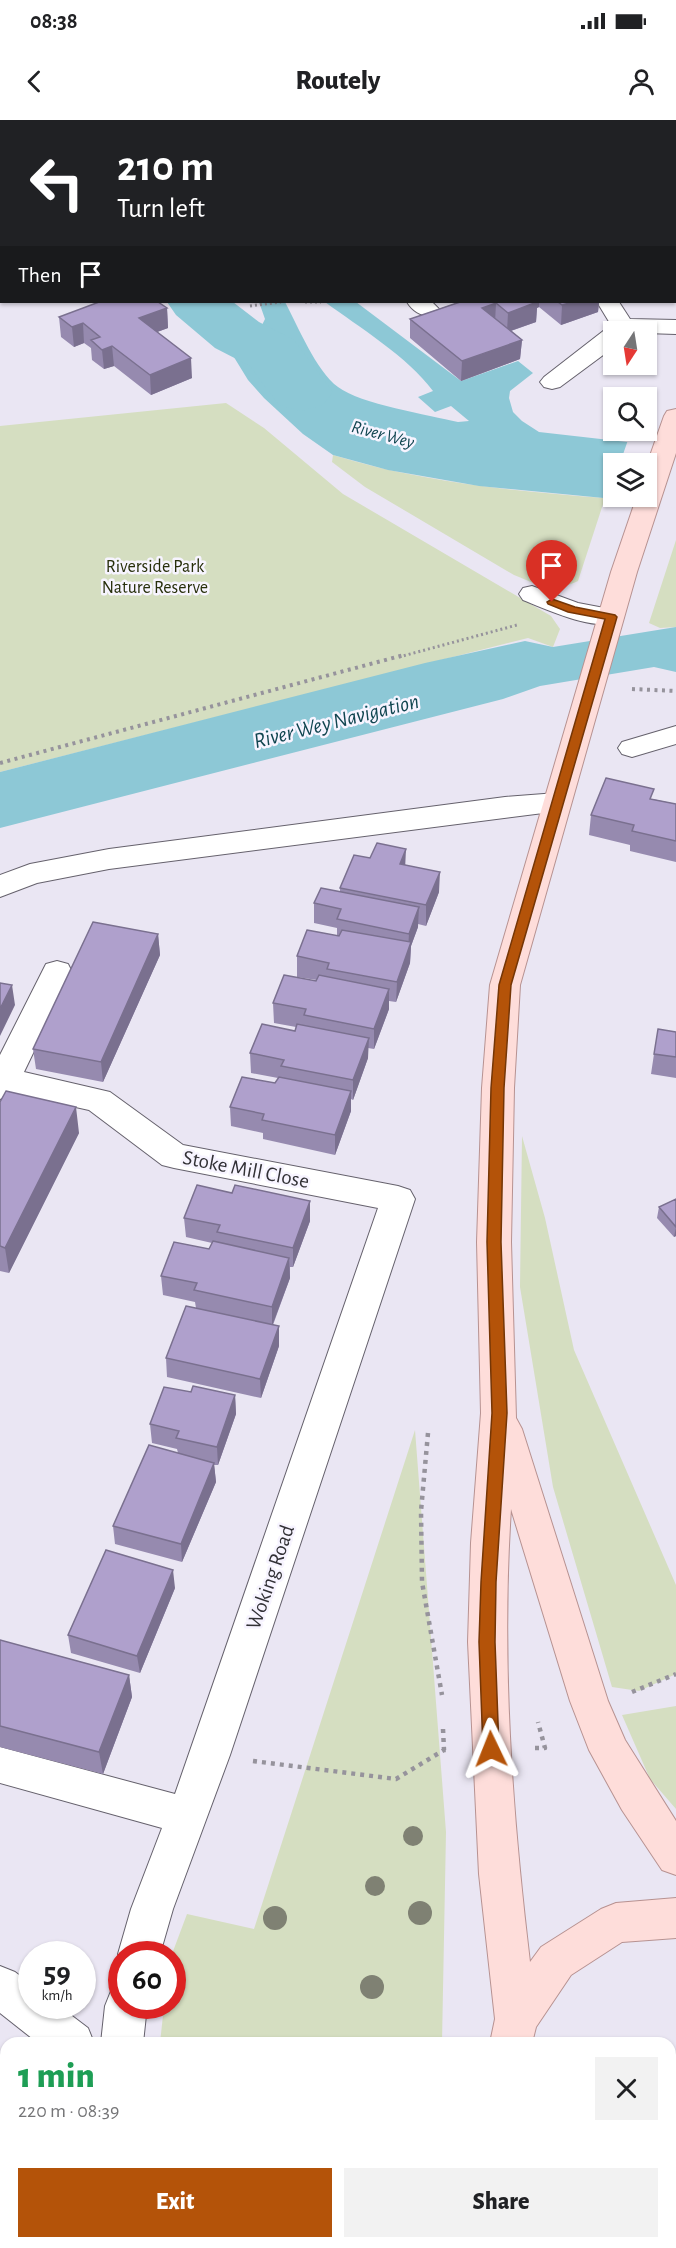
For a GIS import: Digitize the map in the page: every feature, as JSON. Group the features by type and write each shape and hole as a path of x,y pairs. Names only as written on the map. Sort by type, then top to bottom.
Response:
{"main road":[{"path":"514,2031 499,1874 487,1642 499,1413 494,1230 498,1088 505,985 589,691 673,424"},
{"path":"499,1413 590,1701 609,1750 636,1797 676,1856"},
{"path":"514,2031 556,1961 616,1923 676,1918"}],"street":[{"path":"608,303 615,321"},
{"path":"657,328 676,327"},
{"path":"552,382 603,343"},
{"path":"532,594 610,623"},
{"path":"632,748 676,735"},
{"path":"0,887 30,874 109,859 505,807 557,803"},
{"name":"Stoke Mill Close","path":"57,972 2,1083 99,1100 174,1156 398,1199"},
{"name":"Woking Road","path":"143,1941 152,1909 210,1755 398,1199"},
{"path":"0,1765 187,1816"},
{"path":"0,1987 66,2037"},
{"path":"123,2037 125,2019"}],"path":[{"path":"250,306 273,303"},
{"path":"0,763 496,631"},
{"path":"622,688 676,691"},
{"path":"428,1433 421,1511 422,1582 442,1705"},
{"path":"210,1755 396,1779 444,1750 545,1748 534,1710 639,1691 676,1674"},
{"path":"443,1727 444,1750"}],"green space":[{"name":"Riverside Park Nature Reserve","path":"226,403 264,428 343,494 551,616 560,629 553,647 528,638 0,772 0,426"},
{"path":"333,455 433,479 603,498 603,504 578,581 561,587 546,586 514,575 365,487 332,462"},
{"path":"676,540 676,627 660,628 649,623"},
{"path":"522,1136 545,1218 574,1350 676,1585 676,1674 639,1691 612,1687 553,1487 520,1287"},
{"path":"415,1430 446,1832 442,2037 161,2037 163,2019 186,2019 186,1941 177,1941 187,1914 254,1929"},
{"path":"676,1706 676,1809 650,1779 622,1715"}],"water":[{"path":"259,303 286,303 308,348 322,370 338,387 378,404 458,422 469,421 451,406 435,412 418,397 433,391 422,378 382,343 326,303 357,303 461,381 518,361 533,373 510,391 509,398 513,412 539,432 636,443 642,453 603,453 603,498 479,486 388,470 333,455 303,434 264,398 248,380 221,336 202,320 226,309 258,333 265,319"},
{"path":"657,476 676,505 657,503"},
{"name":"River Wey Navigation","path":"676,627 676,672 654,667 540,686 503,699 0,828 0,772 425,663 525,641 553,647"}],"pier":[{"path":"628,441 676,446 676,508 657,506 657,453 623,453"}],"building":[{"path":"96,303 160,303 167,308 139,318 191,358 150,375 112,346 102,350 91,340 100,337 83,323 72,327 59,317"},
{"path":"457,303 496,303 482,308 522,340 462,361 410,319"},
{"path":"496,303 534,303 508,313"},
{"path":"606,778 654,789 650,799 676,804 676,841 632,831 634,825 591,815"},
{"path":"377,843 406,849 400,864 440,872 426,905 340,888 354,855 370,858"},
{"path":"321,888 419,907 409,934 337,919 341,909 314,903"},
{"path":"93,922 158,934 101,1062 33,1049"},
{"path":"307,930 339,936 342,930 411,942 397,982 327,969 329,963 297,956"},
{"path":"284,975 316,981 319,975 389,989 374,1029 304,1015 306,1009 273,1003"},
{"path":"0,983 12,985 0,1009"},
{"path":"262,1024 295,1031 297,1024 369,1038 353,1080 281,1066 284,1060 250,1053"},
{"path":"658,1029 676,1032 676,1057 654,1054"},
{"path":"242,1077 275,1083 279,1077 351,1091 335,1135 262,1120 264,1114 230,1107"},
{"path":"6,1091 76,1107 5,1248 0,1246 0,1102"},
{"path":"197,1185 232,1193 235,1185 310,1201 293,1248 217,1232 220,1225 184,1218"},
{"path":"676,1199 676,1227 659,1207"},
{"path":"213,1241 289,1258 272,1307 194,1290 197,1283 161,1276 174,1242 209,1249"},
{"path":"186,1306 279,1326 260,1379 166,1358"},
{"path":"193,1386 235,1395 217,1447 176,1438 179,1431 150,1424 164,1387 191,1392"},
{"path":"149,1445 214,1463 181,1544 113,1526"},
{"path":"106,1550 173,1570 137,1656 68,1635"},
{"path":"0,1640 129,1675 99,1752 0,1726"}],"waterway":[{"name":"River Wey","path":"198,303 237,335 272,353 301,392"}],"route":[{"path":"491,1749 487,1642 490,1543 499,1413 494,1242 498,1088 505,985 611,617 572,610 552,602"}]}
